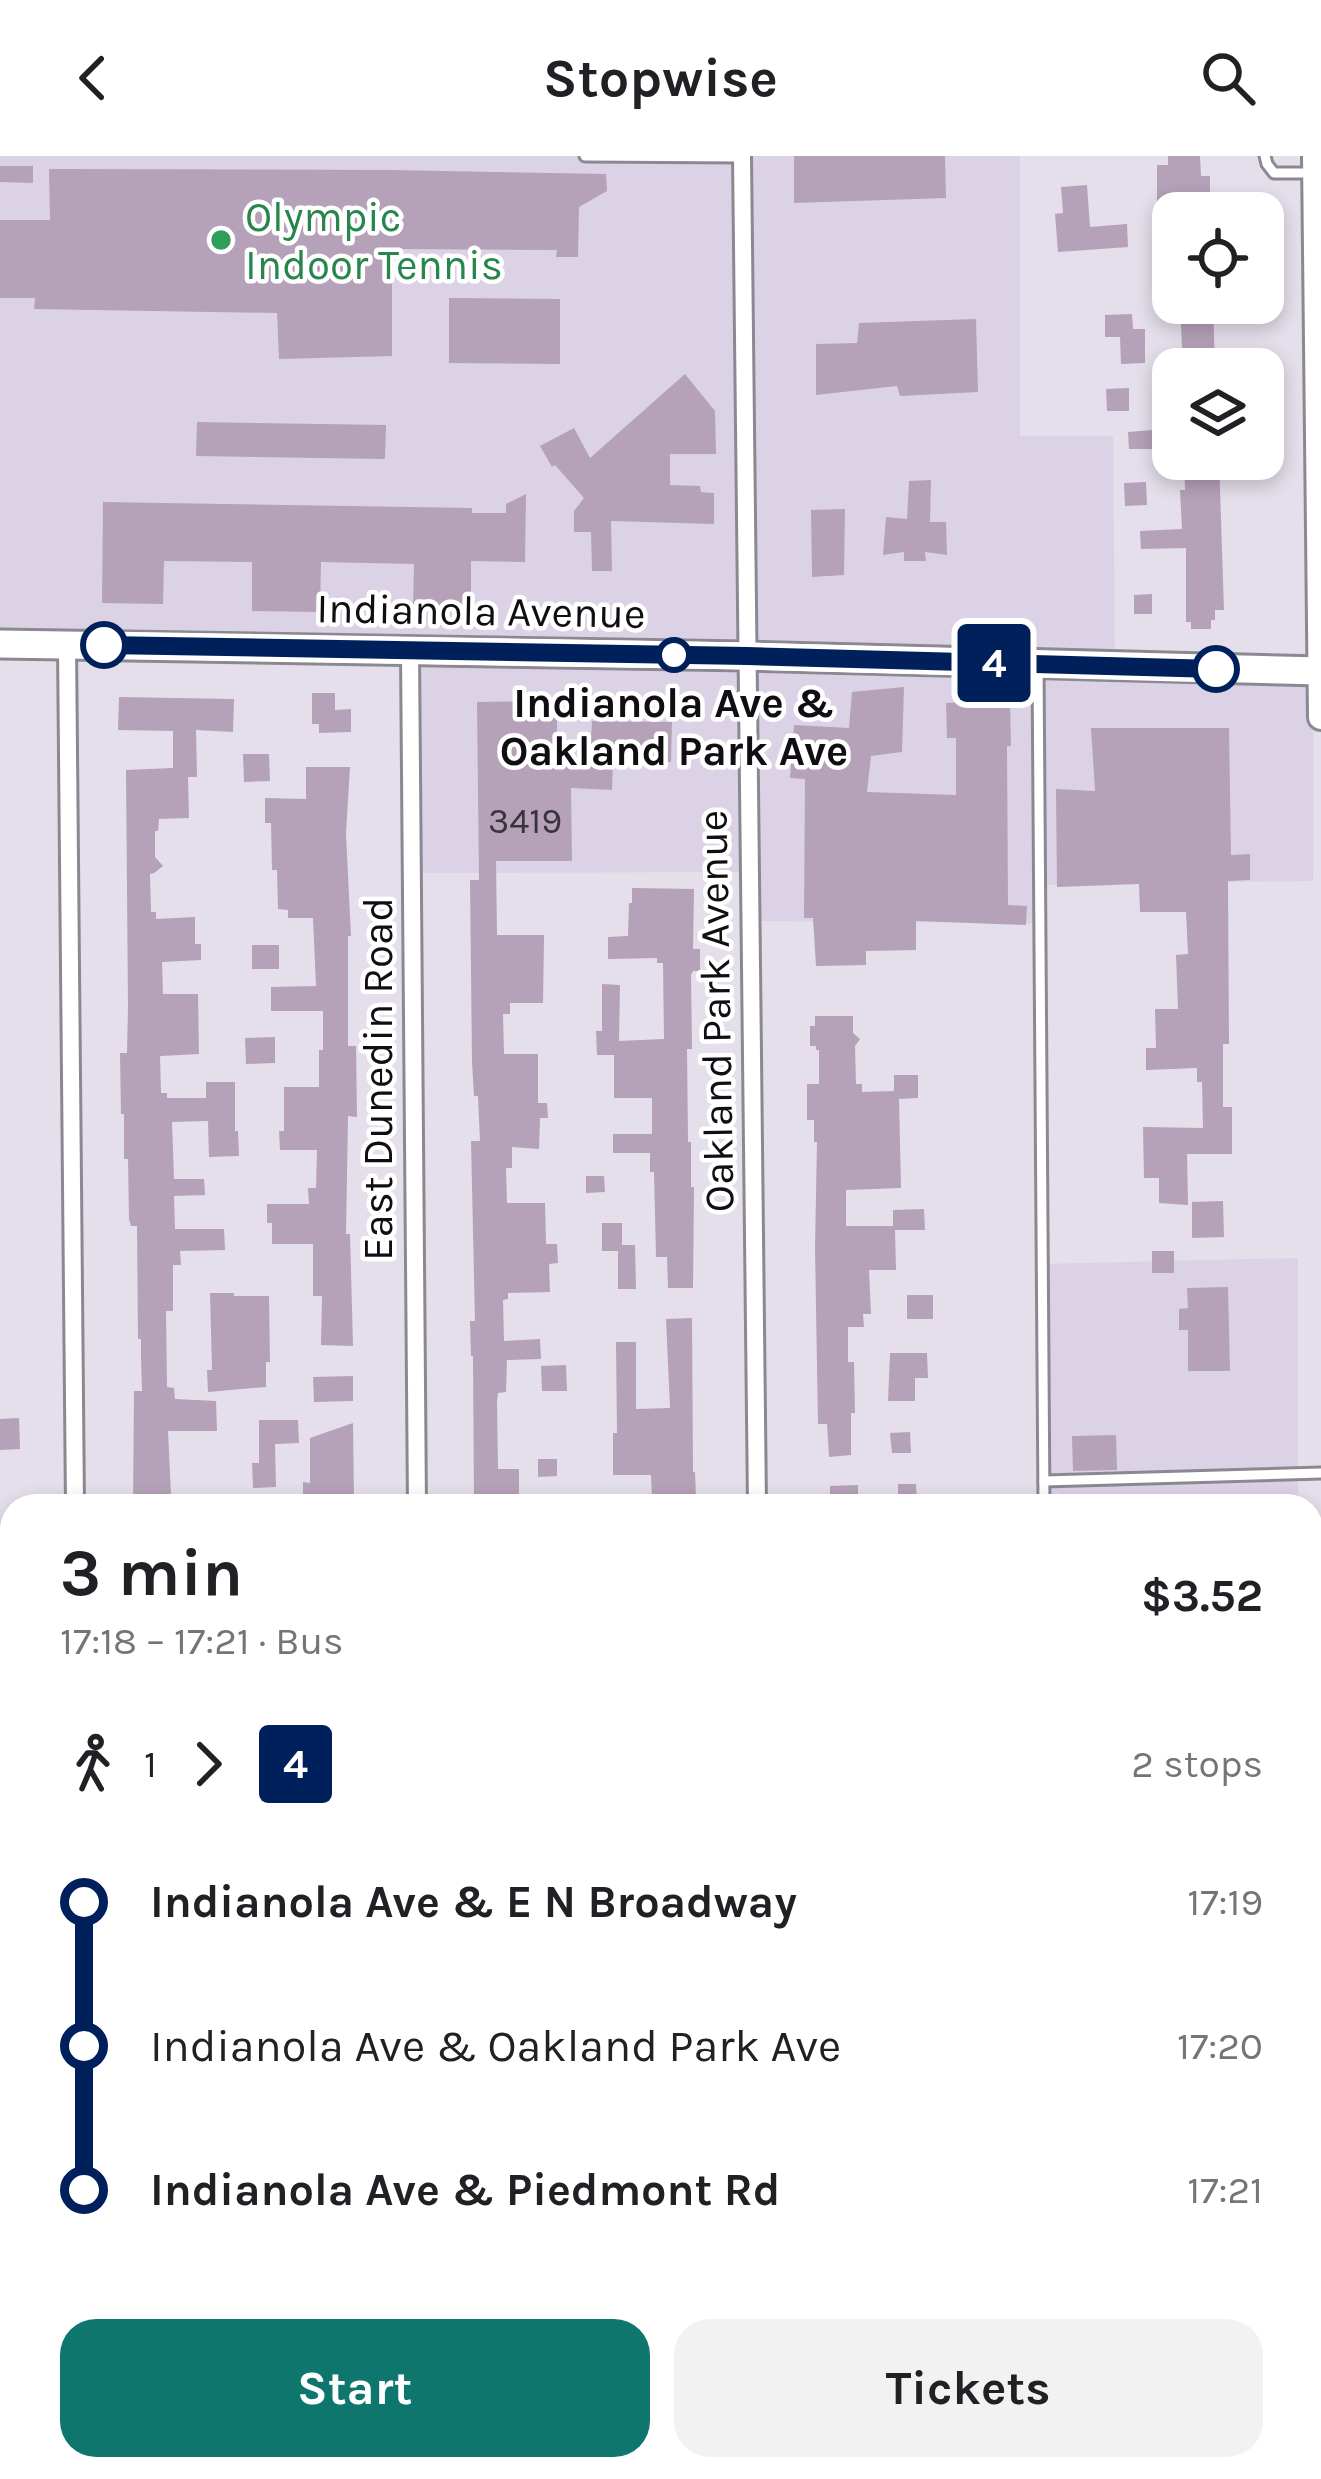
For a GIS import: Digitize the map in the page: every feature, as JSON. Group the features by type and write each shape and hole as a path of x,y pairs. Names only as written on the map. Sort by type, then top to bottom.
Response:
{"main road":[{"path":"1317,167 1321,717"},
{"name":"Indianola Avenue","path":"0,644 1321,671"}],"street":[{"name":"Oakland Park Avenue","path":"742,157 757,1494"},
{"path":"68,645 75,1494"},
{"name":"East Dunedin Road","path":"410,651 417,1494"}],"lane":[{"path":"585,156 742,157"},
{"path":"1265,156 1274,172 1317,167"},
{"path":"1038,664 1044,1494"},
{"path":"1044,1480 1321,1473"}],"shaded area":[{"path":"0,156 1020,156 1020,436 1113,436 1115,664 1314,671 1313,881 1035,885 1034,923 752,921 747,872 412,873 407,650 0,642"},
{"path":"1298,1258 1298,1494 1037,1494 1042,1264"}],"building":[{"path":"794,156 945,156 946,198 794,203"},
{"path":"1168,156 1200,156 1201,176 1210,176 1210,192 1157,192 1157,165 1168,165"},
{"path":"0,166 33,166 33,183 0,182"},
{"name":"Olympic Indoor Tennis","path":"49,169 606,174 607,191 579,207 578,257 556,257 557,250 392,249 392,356 279,359 277,313 34,309 35,298 0,298 0,220 50,220"},
{"path":"1087,185 1090,227 1127,224 1128,247 1058,252 1055,214 1063,213 1061,187"},
{"path":"449,298 560,299 560,364 449,363"},
{"path":"1132,314 1133,329 1145,329 1145,363 1121,364 1120,337 1105,337 1105,315"},
{"path":"976,319 978,392 900,396 897,386 816,395 816,344 857,343 859,323"},
{"path":"1181,324 1214,324 1214,348 1182,348"},
{"path":"685,374 715,411 716,454 670,454 670,485 700,486 701,492 714,493 714,524 611,521 612,571 592,571 591,532 574,532 574,511 584,498 552,467 540,446 574,428 590,458"},
{"path":"1129,388 1129,411 1107,411 1106,389"},
{"path":"197,422 386,425 385,459 196,456"},
{"path":"1152,430 1152,449 1129,449 1128,432"},
{"path":"931,480 930,522 946,522 947,555 925,552 926,561 904,561 904,552 883,555 886,517 907,519 909,481"},
{"path":"1185,480 1220,480 1224,610 1215,610 1211,629 1191,629 1191,622 1186,622 1186,548 1141,549 1140,531 1182,529 1180,490 1185,490"},
{"path":"1146,482 1147,505 1125,506 1124,483"},
{"path":"526,494 525,562 471,561 471,610 413,609 414,564 321,562 320,612 252,611 252,562 164,561 163,604 102,603 103,502 472,508 472,513 506,513 506,504"},
{"path":"845,509 844,575 812,577 811,510"},
{"path":"1152,594 1152,614 1134,614 1134,595"},
{"path":"904,687 902,752 871,756 867,792 956,795 956,738 947,738 946,703 1010,700 1008,905 1027,906 1026,925 916,921 916,950 866,951 866,965 816,966 813,918 804,918 805,779 790,778 794,725 849,728 852,692"},
{"path":"312,693 335,693 335,710 351,709 351,732 319,733 319,724 312,724"},
{"path":"119,697 234,699 233,732 196,730 197,777 188,777 189,818 159,819 155,857 163,866 150,874 151,912 156,912 156,919 195,917 195,944 201,944 201,960 162,962 163,994 198,994 199,1054 160,1056 161,1093 167,1093 167,1098 206,1098 206,1082 235,1082 239,1156 209,1157 208,1121 172,1122 174,1179 204,1179 205,1195 174,1196 175,1229 224,1229 225,1250 180,1251 181,1265 173,1265 173,1311 166,1311 167,1387 174,1388 175,1399 216,1401 217,1431 168,1431 171,1494 133,1494 134,1391 142,1391 141,1339 137,1226 131,1226 129,1219 120,1053 127,1053 128,1007 126,770 173,768 173,731 118,730"},
{"path":"557,701 557,757 590,755 592,721 672,722 671,762 613,761 612,790 571,788 572,861 496,861 497,935 544,935 543,1003 510,1003 510,1014 503,1014 504,1054 538,1054 538,1103 547,1103 548,1118 540,1118 539,1149 512,1147 512,1168 506,1168 507,1203 545,1203 546,1244 557,1244 558,1263 549,1264 550,1292 508,1293 503,1300 504,1341 540,1339 541,1359 507,1360 506,1392 498,1393 498,1469 519,1469 519,1494 474,1494 471,1141 480,1141 472,1062 470,880 479,880 477,702"},
{"path":"1091,728 1229,728 1231,855 1250,854 1250,880 1228,881 1229,1044 1223,1044 1223,1107 1232,1107 1232,1154 1187,1154 1188,1205 1159,1203 1159,1178 1144,1178 1143,1127 1203,1128 1197,1068 1146,1070 1146,1048 1156,1048 1155,1009 1178,1009 1176,955 1188,954 1186,912 1140,912 1139,884 1057,887 1056,789 1095,791"},
{"path":"243,754 269,754 270,781 244,782"},
{"path":"306,767 350,767 348,1046 356,1046 357,1117 348,1116 346,1234 350,1234 353,1346 321,1345 322,1296 313,1296 313,1244 272,1244 272,1223 267,1223 267,1204 309,1204 308,1188 316,1188 317,1150 280,1150 279,1131 284,1131 284,1087 319,1087 323,1011 271,1011 271,987 316,986 313,918 288,918 288,910 278,909 271,823 265,823 265,798 306,799"},
{"path":"632,888 694,889 693,949 700,949 700,971 691,975 692,1049 687,1049 693,1288 668,1288 667,1257 656,1257 650,1153 613,1153 613,1134 652,1134 652,1098 614,1098 614,1055 597,1055 602,984 620,985 619,1041 664,1039 663,963 657,963 657,958 608,959 608,937 628,936"},
{"path":"252,945 279,945 279,969 252,969"},
{"path":"815,1016 853,1016 853,1033 860,1039 855,1046 856,1084 862,1084 862,1092 894,1091 894,1075 918,1075 918,1098 899,1099 901,1188 846,1190 846,1226 893,1226 893,1210 924,1209 925,1230 895,1230 896,1270 869,1270 871,1314 863,1314 864,1327 848,1327 848,1362 854,1362 851,1455 829,1457 827,1424 818,1424 817,1142 814,1120 807,1120 807,1084 819,1084 819,1050 810,1046"},
{"path":"275,1037 275,1063 246,1064 245,1038"},
{"path":"586,1176 604,1176 605,1192 586,1193"},
{"path":"1223,1201 1224,1237 1192,1238 1192,1202"},
{"path":"602,1223 622,1223 622,1245 635,1245 636,1289 618,1289 618,1251 602,1251"},
{"path":"1152,1251 1174,1251 1174,1273 1152,1273"},
{"path":"1228,1287 1230,1371 1188,1371 1188,1330 1179,1330 1179,1309 1188,1308 1187,1288"},
{"path":"210,1293 269,1296 266,1387 208,1392"},
{"path":"907,1295 933,1295 933,1319 907,1319"},
{"path":"692,1318 696,1494 652,1494 651,1475 613,1475 616,1342 636,1342 636,1409 670,1408 666,1319"},
{"path":"890,1353 927,1353 928,1378 915,1378 915,1401 888,1401"},
{"path":"566,1365 567,1391 542,1391 541,1366"},
{"path":"353,1376 353,1401 314,1402 313,1377"},
{"path":"19,1418 20,1449 0,1450 0,1419"},
{"path":"259,1420 298,1420 299,1443 275,1444 276,1487 253,1488 252,1463 259,1463"},
{"path":"353,1423 354,1494 303,1494 303,1482 310,1483 310,1438"},
{"path":"910,1432 911,1453 892,1453 890,1433"},
{"path":"1116,1435 1117,1470 1073,1471 1072,1436"},
{"path":"538,1459 557,1459 557,1476 538,1477"},
{"path":"898,1484 916,1484 917,1494 898,1494"},
{"path":"858,1485 858,1494 830,1494 830,1486"}],"bus line":[{"name":"4","path":"104,645 1216,669"}],"place":[{"name":"Olympic Indoor Tennis","path":"221,240"},
{"name":"Indianola Ave & Oakland Park Ave","path":"674,655"}]}
